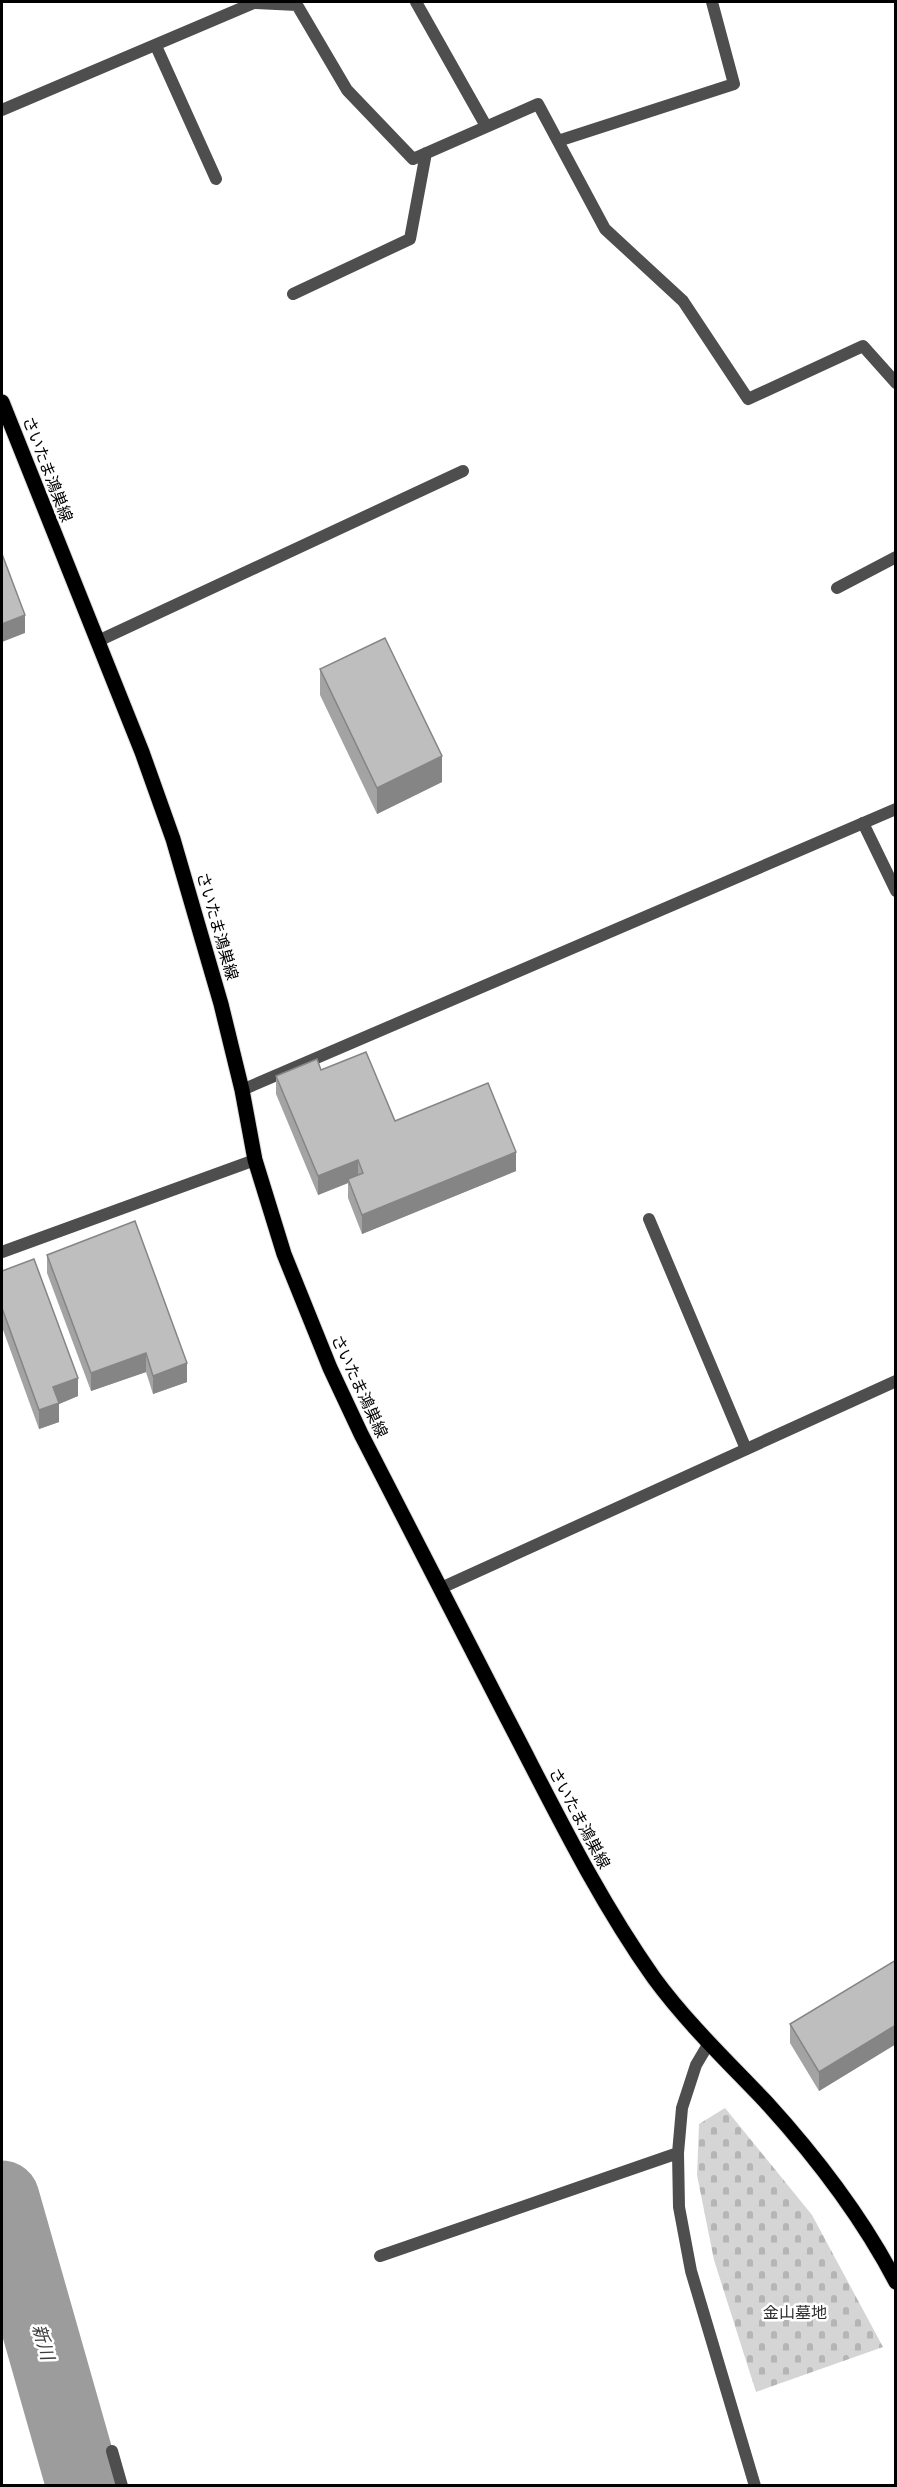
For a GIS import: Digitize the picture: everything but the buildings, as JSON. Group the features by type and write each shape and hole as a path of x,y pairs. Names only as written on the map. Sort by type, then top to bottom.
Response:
{"main road":[{"name":"さいたま鴻巣線","path":"2,402 98,641 173,839 202,932 242,1090 255,1160 284,1254 330,1368 390,1491 567,1834 608,1907 655,1979 709,2043 767,2103 825,2171 873,2238 896,2282"}],"street":[{"path":"2,110 256,2 297,5 347,90 413,159 538,104 605,229 683,301 748,399 863,346 896,382"},
{"path":"416,2 486,126"},
{"path":"558,141 734,84 712,2"},
{"path":"156,45 216,179"},
{"path":"292,294 410,239 426,153"},
{"path":"98,641 463,471"},
{"path":"837,588 896,556"},
{"path":"242,1090 896,809"},
{"path":"863,823 896,891"},
{"path":"2,1252 255,1160"},
{"path":"649,1219 746,1449"},
{"path":"441,1588 896,1381"},
{"path":"709,2043 696,2065 682,2108 678,2153 679,2207 690,2271 755,2486"},
{"path":"380,2256 678,2153"},
{"path":"112,2451 122,2486"}],"green space":[{"name":"金山墓地","path":"725,2108 812,2215 883,2347 756,2392 714,2260 697,2175 699,2124"}],"waterway":[{"name":"新川","path":"2,2198 84,2486"}]}
